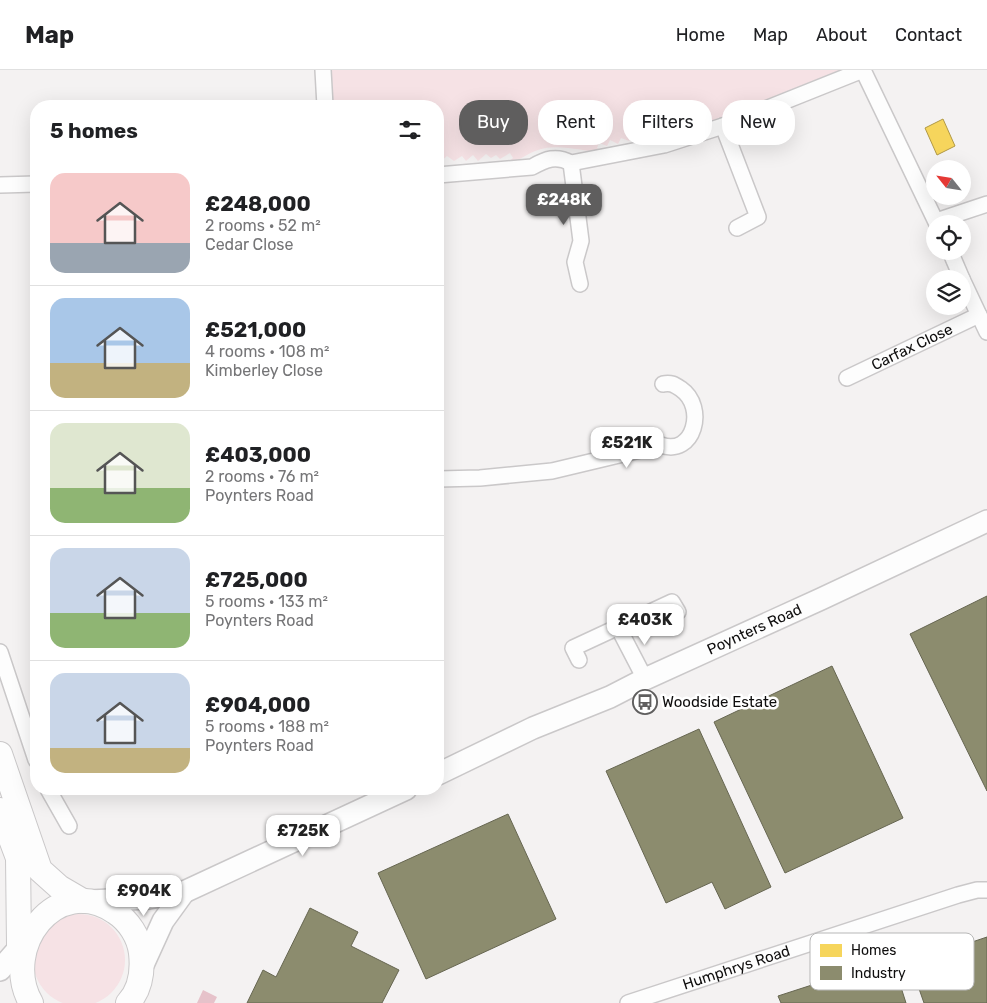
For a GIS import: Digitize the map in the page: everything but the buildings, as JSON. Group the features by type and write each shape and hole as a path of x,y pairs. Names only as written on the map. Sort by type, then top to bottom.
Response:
{"main road":[{"path":"0,754 40,870 59,887 86,901 107,907 122,916 133,930 140,947 143,964 141,976 131,1002"},
{"path":"0,810 18,858 19,948 16,966 20,983 31,1003"},
{"path":"19,948 26,930 50,908 66,902 86,901"}],"street":[{"path":"322,70 324,100"},
{"path":"787,100 863,70 934,215"},
{"path":"444,174 532,167 552,158 564,159 571,163 664,145 722,126"},
{"path":"730,145 758,217 737,228"},
{"path":"571,163 581,241 575,262 580,284"},
{"path":"0,185 30,184"},
{"path":"956,215 987,204"},
{"path":"971,298 987,332"},
{"name":"Carfax Close","path":"847,378 979,315"},
{"path":"444,480 552,471 661,444 670,448 676,447 691,432 696,415 691,398 672,384 663,384"},
{"name":"Poynters Road","path":"444,771 533,728 610,697 645,679 987,521"},
{"path":"579,660 573,648 672,602 678,612"},
{"path":"618,627 645,679"},
{"path":"0,652 30,742"},
{"path":"51,795 69,826"},
{"path":"86,901 149,898 184,892 393,795"},
{"name":"Humphrys Road","path":"842,933 958,895 977,890 987,890"},
{"path":"143,964 162,921 184,892"},
{"name":"Humphrys Road","path":"628,1003 810,943"},
{"path":"0,970 19,948"}],"shaded area":[{"path":"329,70 842,70 779,100 722,100 722,117 712,121 712,100 623,100 623,139 621,138 618,144 613,142 613,100 538,100 538,145 598,145 597,148 604,152 554,147 538,150 506,164 513,158 510,153 500,159 496,155 491,158 486,154 478,161 473,155 466,161 462,156 454,161 447,156 444,159 444,100 332,100"},
{"path":"70,915 88,915 104,922 117,935 124,951 124,969 117,985 104,998 91,1004 67,1004 54,998 41,985 34,969 34,951 41,935 54,922"},
{"path":"203,990 217,997 214,1003 197,1003"}],"place":[{"name":"Woodside Estate","path":"645,702"}]}
